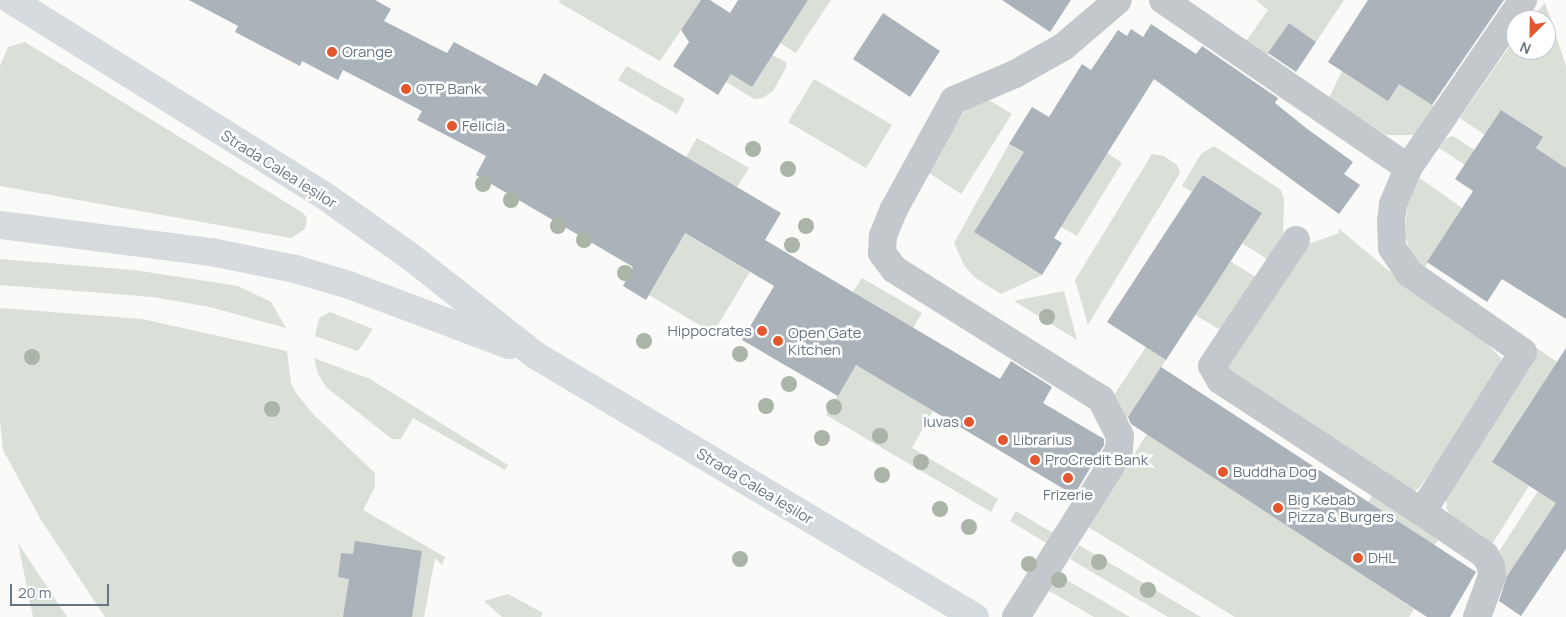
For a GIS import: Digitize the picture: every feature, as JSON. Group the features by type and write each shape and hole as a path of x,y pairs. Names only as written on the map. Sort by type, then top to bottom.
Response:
{"main road":[{"name":"Strada Calea Ieșilor","path":"11,0 329,199 410,258 536,355 976,617"},
{"name":"Strada Calea Ieșilor","path":"0,225 211,252 295,269 349,285 536,355"}],"lane":[{"path":"1016,617 1110,467 1119,449 1120,436 1101,399 894,269 882,253 883,236 894,209 954,100 1014,74 1063,46 1118,0"},
{"path":"1162,0 1185,10 1408,168"},
{"path":"1422,512 1523,352 1409,273 1392,248 1393,204 1408,168 1523,0"},
{"path":"1296,240 1212,366 1220,380 1485,555 1491,566 1492,576 1477,617"}],"shaded area":[{"path":"560,0 701,0 660,61 558,2"},
{"path":"808,0 831,0 796,53 780,43"},
{"path":"1256,0 1344,0 1316,42 1289,23 1266,57 1245,43 1268,10"},
{"path":"1545,3 1547,10 1538,10"},
{"path":"1556,36 1566,66 1566,168 1536,148 1543,137 1501,110 1485,135 1460,118 1506,51 1506,60 1556,60"},
{"path":"25,42 303,213 307,218 305,229 291,238 0,186 0,66 8,47"},
{"path":"772,55 786,62 786,68 773,91 763,98 754,99 726,82 731,74"},
{"path":"627,66 685,99 677,114 618,80"},
{"path":"1342,71 1399,84 1439,109 1416,135 1386,135 1329,98"},
{"path":"814,79 892,125 866,168 788,122"},
{"path":"982,96 1012,114 961,194 926,171 965,111"},
{"path":"504,126 750,272 713,333 649,295 672,256"},
{"path":"1453,136 1490,160 1481,175 1439,148 1445,139"},
{"path":"697,138 749,168 737,187 686,157"},
{"path":"1009,144 1024,152 974,232 1042,275 1001,294 974,277 964,265 954,243"},
{"path":"1214,146 1281,190 1284,199 1283,234 1267,259 1242,243 1261,212 1203,175 1192,192 1182,186 1201,154"},
{"path":"1107,153 1122,163 1077,236 1061,227"},
{"path":"1152,154 1164,156 1177,165 1180,173 1088,325 1075,280"},
{"path":"1417,176 1462,208 1422,272 1410,252 1405,235 1408,198"},
{"path":"1338,228 1406,285 1483,340 1501,358 1499,370 1443,455 1418,489 1411,492 1229,371 1227,355 1303,246 1339,233"},
{"path":"0,259 134,270 238,286 271,302 286,328 210,307 153,297 0,285"},
{"path":"1230,261 1259,279 1222,331 1195,315"},
{"path":"862,278 922,313 913,328 853,292"},
{"path":"1064,291 1077,340 1014,301"},
{"path":"0,308 142,319 287,351 291,383 296,393 313,414 375,473 375,487 363,510 445,557 442,565 435,558 424,617 105,617 41,520 3,450 0,421"},
{"path":"330,312 373,329 358,351 315,336 319,318"},
{"path":"1146,347 1166,360 1126,420 1106,407"},
{"path":"1537,348 1557,362 1492,462 1529,486 1492,544 1453,521 1447,509 1445,488"},
{"path":"314,358 370,379 508,465 505,470 413,418 401,439 392,439 326,387 318,374"},
{"path":"856,365 933,411 912,448 998,499 991,512 826,415"},
{"path":"1147,434 1414,609 1409,617 1235,617 1088,527"},
{"path":"1376,489 1443,533 1434,546 1368,502"},
{"path":"1538,491 1566,509 1546,518 1503,582 1498,553"},
{"path":"1076,496 1079,498 1051,546 1010,521 1016,511 1053,533"},
{"path":"18,543 67,617 33,617"},
{"path":"1079,545 1201,617 1168,617 1070,559"},
{"path":"1055,573 1130,617 1094,617 1046,589"},
{"path":"508,594 543,613 541,617 502,617 484,601"}],"building":[{"path":"189,0 375,0 391,9 384,21 447,53 454,42 537,86 544,73 781,213 765,240 1000,379 1011,361 1052,387 1043,403 1104,439 1104,445 1074,495 856,365 838,396 742,340 774,286 685,233 646,300 623,286 633,267 476,175 486,156 417,120 422,111 343,70 338,80 302,61 300,66 235,32 238,26"},
{"path":"701,0 710,0 730,13 738,0 808,0 752,87 731,74 718,95 673,66 689,42 681,30"},
{"path":"1002,0 1071,0 1050,32"},
{"path":"1368,0 1504,0 1432,105 1399,84 1388,101 1328,62"},
{"path":"883,13 940,51 910,97 853,59"},
{"path":"1289,23 1316,42 1296,72 1268,53"},
{"path":"1151,24 1196,54 1202,46 1278,98 1275,103 1353,162 1344,174 1360,185 1339,214 1154,79 1054,238 1062,243 1042,275 974,232 1024,152 1009,144 1032,107 1049,117 1082,64 1091,70 1118,30 1127,36 1131,29 1143,37"},
{"path":"1501,110 1543,137 1536,148 1566,168 1566,319 1502,279 1487,302 1427,262 1473,191 1455,179"},
{"path":"1203,175 1262,213 1166,360 1107,322"},
{"path":"1566,348 1566,549 1521,616 1499,601 1507,576 1556,503 1492,462"},
{"path":"1161,367 1476,572 1450,617 1427,617 1131,424 1128,417"},
{"path":"355,541 422,551 412,617 343,617 349,579 338,577 341,553 353,554"}],"place":[{"name":"Orange","path":"332,52"},
{"name":"OTP Bank","path":"406,89"},
{"name":"Felicia","path":"452,126"},
{"name":"Hippocrates","path":"762,331"},
{"name":"Open Gate Kitchen","path":"778,341"},
{"name":"Iuvas","path":"969,422"},
{"name":"Librarius","path":"1003,440"},
{"name":"ProCredit Bank","path":"1035,460"},
{"name":"Buddha Dog","path":"1223,472"},
{"name":"Frizerie","path":"1068,478"},
{"name":"Big Kebab Pizza & Burgers","path":"1278,508"},
{"name":"DHL","path":"1358,558"}]}
